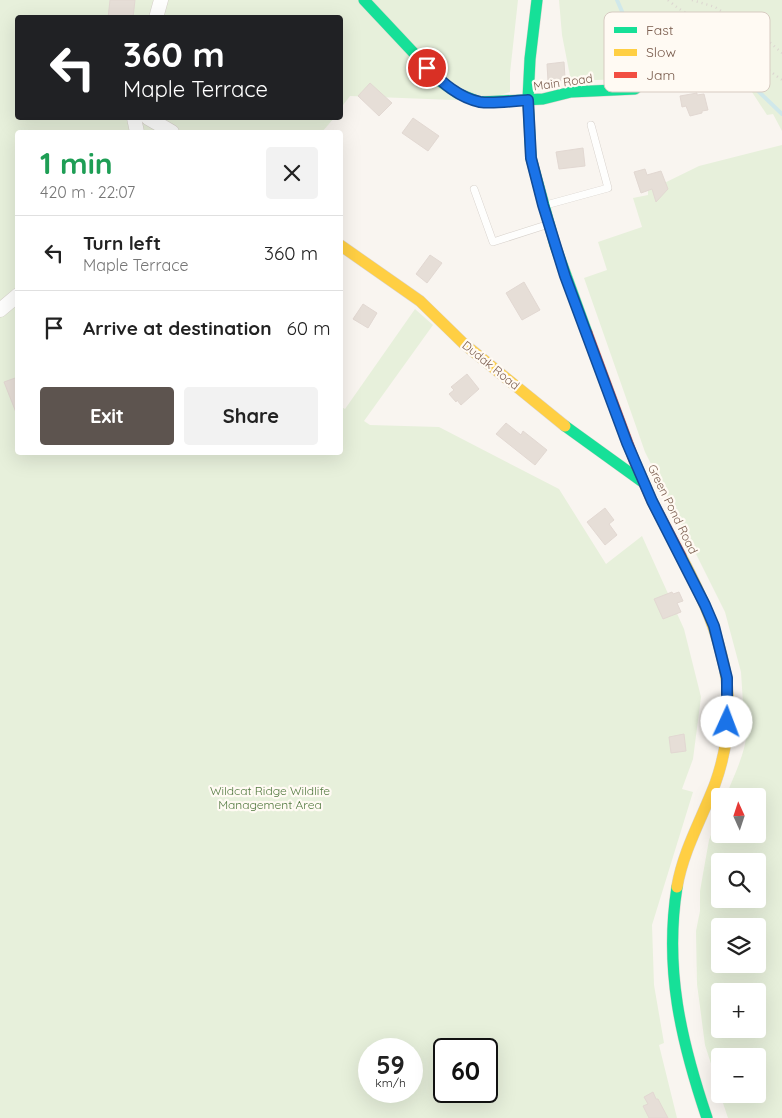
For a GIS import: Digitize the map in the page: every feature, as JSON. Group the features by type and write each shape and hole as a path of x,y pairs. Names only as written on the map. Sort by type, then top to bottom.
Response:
{"main road":[{"name":"Main Road","path":"364,0 442,82 458,93 480,102 543,99 571,92 604,90"},
{"name":"Green Pond Road","path":"537,0 528,78 528,100 531,158 543,205 565,276 627,443 644,483 705,605 721,648 727,678 726,740 720,769 695,829 679,880 671,936 677,1004 686,1053 692,1078 707,1118"},
{"name":"Dudak Road","path":"343,247 420,301 462,344 556,420 644,483"}],"street":[{"path":"157,15 161,0"},
{"path":"151,120 169,130"},
{"path":"0,310 15,298"}],"lane":[{"path":"543,205 608,188 591,124"},
{"path":"474,189 493,242 549,224"}],"path":[{"path":"668,0 684,12"},
{"path":"692,0 715,7 723,12"},
{"path":"770,43 782,54"},
{"path":"770,71 782,80"}],"green space":[{"name":"Wildcat Ridge Wildlife Management Area","path":"0,0 518,0 510,73 510,92 480,101 350,96 343,105 343,15 15,15 15,120 332,120 324,130 15,130 15,455 343,455 343,408 345,409 415,309 433,325 364,421 370,425 439,427 559,489 606,564 642,536 684,629 701,697 693,759 682,789 693,792 652,925 654,985 664,1043 659,1045 677,1118 0,1118"},
{"path":"559,0 782,0 782,131 773,114 767,115 752,92 770,92 770,12 604,12 604,80 571,81 562,35"},
{"path":"782,145 782,1118 728,1118 723,1103 766,1103 766,1048 711,1048 711,1064 705,1045 697,984 696,931 700,911 700,891 711,835 711,843 766,843 766,788 729,788 741,759 747,730 746,720 744,719 741,672 725,612 645,452 584,278 607,270 598,242 642,227 633,198 648,195 648,191 699,166"}],"building":[{"path":"110,0 135,0 133,15 108,15"},
{"path":"564,62 565,78 560,78 561,81 548,81 547,64"},
{"path":"370,83 392,103 379,116 358,96"},
{"path":"697,93 697,95 704,94 708,110 690,116 686,106 682,107 680,96"},
{"path":"413,118 439,136 428,151 402,133"},
{"path":"583,148 585,166 559,169 556,152"},
{"path":"645,169 647,175 661,171 668,189 656,202 652,189 641,193 634,172"},
{"path":"430,255 442,263 427,283 416,274"},
{"path":"524,282 540,310 522,320 506,293"},
{"path":"363,304 377,313 368,328 353,319"},
{"path":"467,374 479,389 461,405 449,394 454,390 451,387"},
{"path":"15,378 15,410 4,382"},
{"path":"506,423 521,435 523,431 547,450 535,465 496,434"},
{"path":"605,508 614,520 609,524 617,535 605,545 587,522"},
{"path":"672,592 673,594 679,592 683,601 677,603 681,612 663,619 654,599"},
{"path":"684,734 686,751 671,753 669,737"},
{"path":"653,1092 668,1118 649,1118 643,1106 648,1104 644,1097"}],"waterway":[{"path":"617,0 622,12"},
{"path":"759,92 782,114"}],"traffic: fast":[{"path":"364,0 441,82 457,93 480,102 543,99 571,92 604,90"},
{"path":"537,0 530,59 528,99 531,158 555,245 587,333"},
{"path":"565,426 644,483"},
{"path":"677,887 673,917 674,976 677,1004 690,1061 707,1118"}],"traffic: slow":[{"path":"343,247 420,301 463,343 565,426"},
{"path":"677,887 688,848 715,784 724,753 728,723 728,695 717,639 707,611 681,556"}],"traffic: jam":[{"path":"587,333 634,460 652,501 681,556"}],"route":[{"path":"427,68 458,93 480,102 528,100 531,158 565,276 627,443 652,501 684,562 714,626 727,678 727,722"}]}
